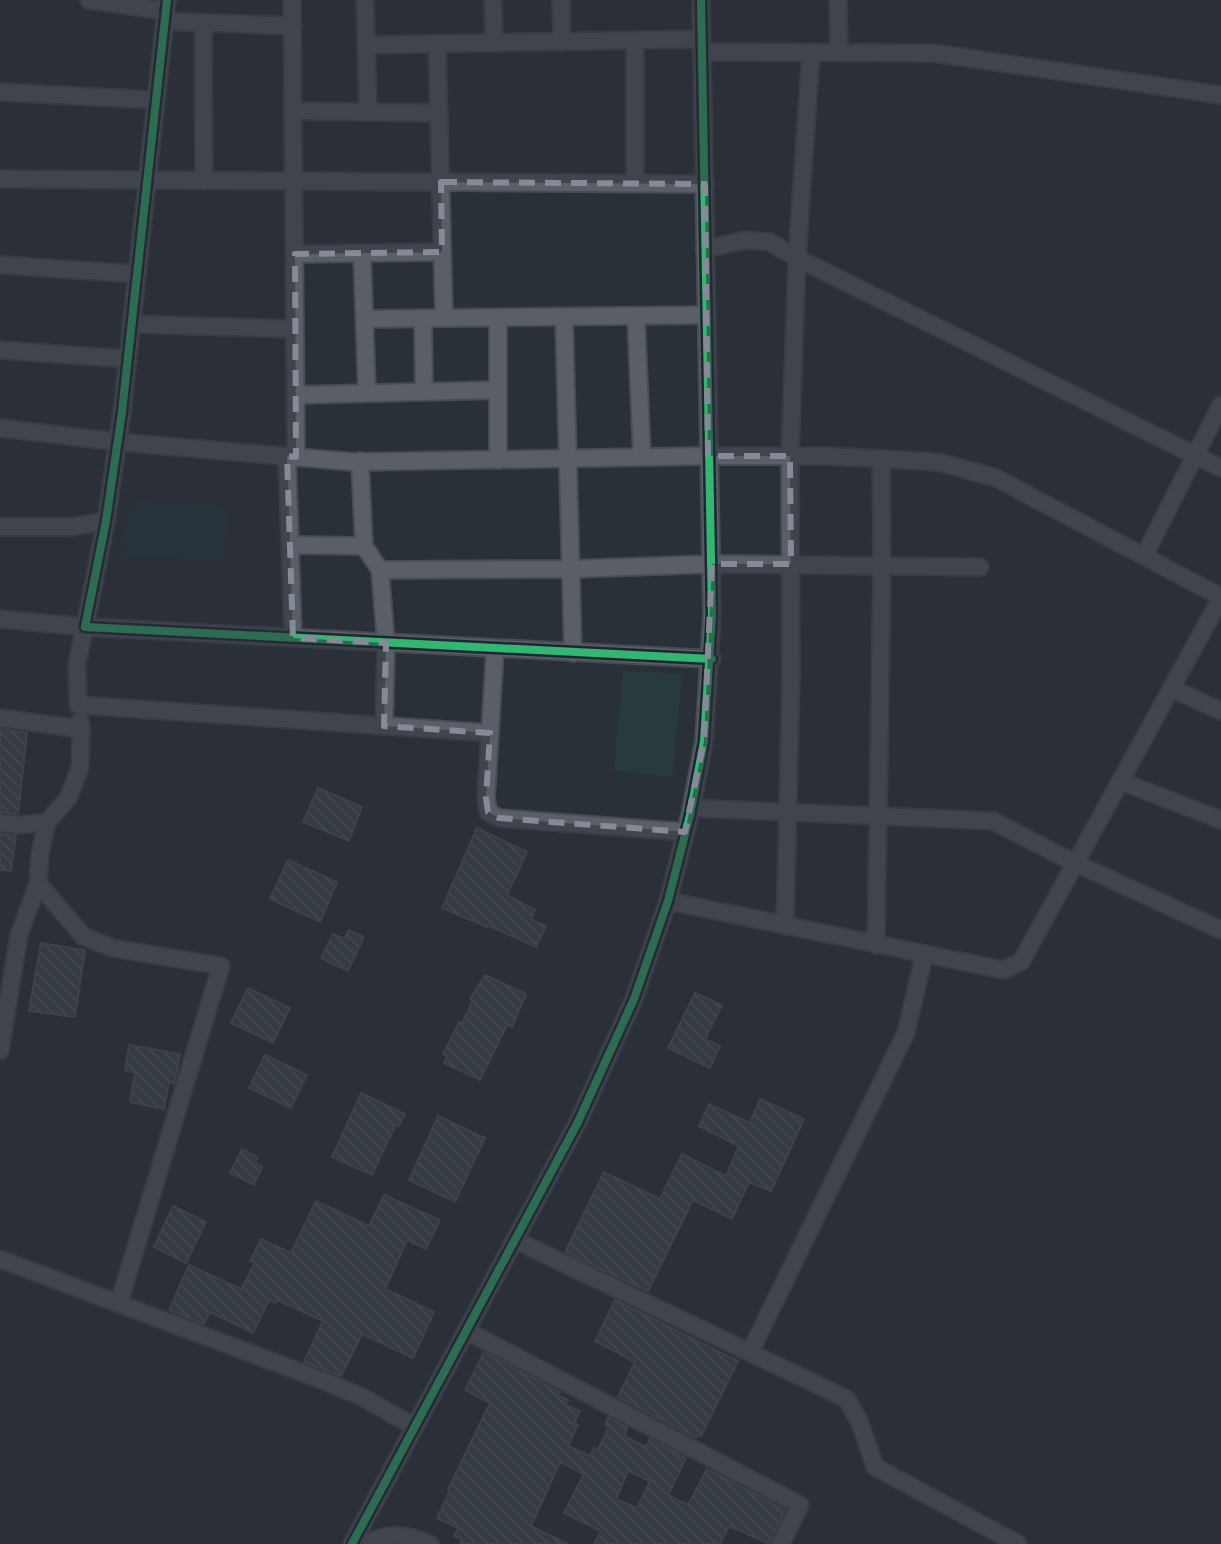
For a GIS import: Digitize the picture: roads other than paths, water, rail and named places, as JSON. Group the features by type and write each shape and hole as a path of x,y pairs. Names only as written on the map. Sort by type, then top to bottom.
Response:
{"street":[{"path":"89,0 165,11 203,23 293,26"},
{"path":"292,0 296,395 291,456 293,638"},
{"path":"365,0 368,112"},
{"path":"493,0 494,43"},
{"path":"561,0 562,42"},
{"path":"352,1544 611,1055 668,901 691,808 704,741 712,659 701,0"},
{"path":"838,0 839,53"},
{"path":"0,1051 19,935 38,883 47,822 69,797 80,767 77,663 106,521 118,442 165,11"},
{"path":"203,23 204,181"},
{"path":"366,45 635,41 811,52 934,53 1221,95"},
{"path":"635,41 635,183"},
{"path":"437,43 444,318"},
{"path":"785,926 790,456 797,258 811,52"},
{"path":"0,92 155,100"},
{"path":"293,111 439,113"},
{"path":"0,179 705,184"},
{"path":"705,249 746,240 770,242 1221,468"},
{"path":"295,254 442,252"},
{"path":"362,253 367,393"},
{"path":"0,265 136,274"},
{"path":"365,319 706,315"},
{"path":"564,317 573,653"},
{"path":"636,317 642,457"},
{"path":"423,318 424,392"},
{"path":"498,318 498,460"},
{"path":"131,324 295,329"},
{"path":"0,350 128,359"},
{"path":"296,395 498,390"},
{"path":"1144,556 1221,405"},
{"path":"0,428 118,442 360,461 790,456 939,462 996,478 1221,597 1021,962 1003,970 668,901"},
{"path":"876,945 881,459"},
{"path":"360,461 364,546 380,570 386,643 384,726"},
{"path":"0,527 71,527 106,521"},
{"path":"290,545 364,546"},
{"path":"380,570 571,569 712,564 980,567"},
{"path":"0,619 85,627 712,659"},
{"path":"495,650 486,798 488,812 499,818 685,832"},
{"path":"1171,688 1221,711"},
{"path":"78,705 490,733"},
{"path":"0,718 81,729"},
{"path":"1120,781 1221,820"},
{"path":"691,808 993,821 1075,863 1221,930"},
{"path":"0,823 20,825 47,822"},
{"path":"38,883 83,936 112,948 221,966 119,1303"},
{"path":"0,932 19,935"},
{"path":"750,1352 906,1033 924,955"},
{"path":"515,1240 847,1399 860,1423 875,1467 1018,1544"},
{"path":"0,1259 319,1379 362,1397 415,1427"},
{"path":"467,1331 800,1505 781,1544"},
{"path":"366,1544 386,1534 416,1537 430,1544"}]}
